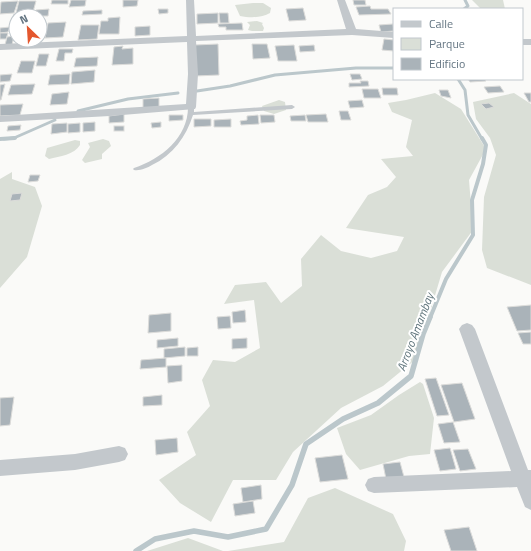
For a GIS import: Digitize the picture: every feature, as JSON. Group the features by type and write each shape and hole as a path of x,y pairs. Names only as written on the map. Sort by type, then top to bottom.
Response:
{"street":[{"path":"0,119 191,110 193,98 190,0"},
{"path":"341,0 352,32"},
{"path":"0,47 352,32 393,35"},
{"path":"467,330 527,479 531,501"},
{"path":"0,468 75,462 119,454"},
{"path":"374,485 527,479"}],"lane":[{"path":"136,169 146,167 171,151 186,128 191,110 292,107"}],"green space":[{"path":"472,0 503,0 505,8 480,8"},
{"path":"263,3 271,8 270,13 256,17 240,16 235,5"},
{"path":"257,21 263,23 263,31 248,30 250,25 247,22"},
{"path":"435,93 461,109 486,149 469,180 473,230 442,272 416,359 383,386 341,408 293,452 276,480 233,480 211,522 180,503 159,480 196,455 187,432 210,406 202,380 213,360 235,362 260,348 254,300 224,304 235,285 266,282 281,303 302,286 301,259 321,235 341,251 371,258 397,251 404,237 346,228 368,195 387,187 396,177 381,159 413,156 406,147 412,120 392,112 388,103"},
{"path":"514,93 531,104 531,285 487,268 482,250 484,197 496,155 490,138 476,119 473,102"},
{"path":"279,100 285,102 286,110 274,114 264,111 262,106"},
{"path":"103,139 109,141 111,146 102,154 102,159 85,163 82,160 90,147 88,143"},
{"path":"75,140 80,141 80,145 74,151 49,159 45,156 47,148"},
{"path":"12,172 12,179 35,187 42,206 27,257 0,288 0,179"},
{"path":"420,382 423,384 434,418 430,454 409,456 360,470 346,454 337,428 371,415"},
{"path":"335,488 393,514 406,541 404,551 228,551 284,542 308,498"},
{"path":"188,538 223,551 147,551"}],"building":[{"path":"52,0 68,0 68,4 51,4"},
{"path":"71,0 86,0 85,6 69,7"},
{"path":"123,0 138,0 137,6 123,7"},
{"path":"353,0 365,0 366,5 354,5"},
{"path":"18,1 16,8 8,8 8,13 0,14 1,2"},
{"path":"19,1 36,1 34,8 17,8"},
{"path":"370,6 371,9 388,9 391,14 359,15 356,7"},
{"path":"303,8 306,20 289,21 286,9"},
{"path":"158,9 168,9 168,13 159,14"},
{"path":"102,10 102,14 82,15 83,11"},
{"path":"218,13 218,23 197,24 197,14"},
{"path":"219,13 228,13 229,23 220,23"},
{"path":"120,17 119,34 99,34 101,21 108,21 108,18"},
{"path":"66,22 63,37 48,38 48,23"},
{"path":"242,23 243,30 226,30 226,27 219,27 218,24"},
{"path":"393,24 393,31 381,32 379,25"},
{"path":"81,25 99,25 97,39 78,40"},
{"path":"150,26 150,35 135,36 135,27"},
{"path":"8,27 8,32 0,33 0,28"},
{"path":"0,33 8,33 6,39 0,39"},
{"path":"7,37 8,45 5,45"},
{"path":"384,39 393,40 393,51 382,50"},
{"path":"218,44 219,75 195,76 195,45"},
{"path":"252,44 267,44 270,58 253,59"},
{"path":"294,45 297,61 278,61 275,46"},
{"path":"314,45 315,51 300,52 299,46"},
{"path":"123,46 122,49 133,48 133,64 112,65 114,47"},
{"path":"59,49 73,49 72,53 65,53 64,61 56,61"},
{"path":"39,54 49,54 46,66 36,66"},
{"path":"98,57 97,66 74,67 76,58"},
{"path":"21,61 35,61 32,73 17,73"},
{"path":"95,70 94,82 71,84 72,72"},
{"path":"12,74 10,81 0,82 0,75"},
{"path":"70,74 69,84 48,85 50,75"},
{"path":"350,74 360,74 362,79 352,80"},
{"path":"469,80 486,81 470,82"},
{"path":"360,81 368,81 369,86 349,87 349,83 361,83"},
{"path":"5,84 1,100 0,100 0,85"},
{"path":"35,84 32,94 8,95 11,85"},
{"path":"500,86 504,92 488,93 484,87"},
{"path":"382,88 397,88 398,95 383,95"},
{"path":"362,89 378,89 381,98 364,98"},
{"path":"439,90 448,90 451,98 441,96"},
{"path":"69,92 67,104 50,105 52,94"},
{"path":"524,93 531,93 531,102 529,102"},
{"path":"159,98 159,107 143,108 143,99"},
{"path":"362,100 364,107 350,108 348,101"},
{"path":"489,103 494,107 486,109 481,104"},
{"path":"23,104 20,115 0,116 0,105"},
{"path":"339,111 348,111 351,120 341,120"},
{"path":"124,114 124,122 109,123 109,116"},
{"path":"326,114 328,122 308,122 306,115"},
{"path":"169,115 183,115 183,120 169,121"},
{"path":"258,115 259,124 241,125 240,121 247,120 247,116"},
{"path":"260,115 274,115 275,122 261,123"},
{"path":"305,115 306,121 291,121 290,116"},
{"path":"194,119 211,119 211,126 194,127"},
{"path":"231,119 231,127 214,127 214,120"},
{"path":"95,122 95,131 83,132 83,123"},
{"path":"161,122 161,127 152,128 151,123"},
{"path":"67,123 67,132 51,134 52,124"},
{"path":"80,123 80,132 68,133 68,124"},
{"path":"21,125 20,130 7,131 8,126"},
{"path":"114,126 124,126 124,131 114,131"},
{"path":"30,175 40,175 38,181 28,182"},
{"path":"22,193 20,200 10,201 12,194"},
{"path":"531,305 531,330 517,331 507,307"},
{"path":"245,310 246,322 233,323 232,312"},
{"path":"171,313 171,331 148,333 149,315"},
{"path":"230,316 231,328 218,329 217,317"},
{"path":"531,332 531,344 523,344 518,333"},
{"path":"178,338 178,346 157,348 157,340"},
{"path":"247,338 247,348 232,349 232,339"},
{"path":"185,347 185,356 164,358 164,349"},
{"path":"198,347 198,356 187,356 187,348"},
{"path":"166,358 166,367 140,369 141,360"},
{"path":"182,365 182,381 168,383 167,366"},
{"path":"436,378 449,415 437,416 425,379"},
{"path":"462,383 475,419 454,422 441,385"},
{"path":"162,395 162,405 143,406 143,397"},
{"path":"14,397 10,425 0,426 0,398"},
{"path":"453,422 460,442 444,443 438,424"},
{"path":"177,438 178,452 156,455 155,440"},
{"path":"450,448 456,469 440,471 434,450"},
{"path":"468,449 476,469 460,471 453,450"},
{"path":"342,455 348,479 320,482 315,458"},
{"path":"400,462 404,477 386,479 383,464"},
{"path":"261,485 262,499 243,502 241,488"},
{"path":"253,501 255,513 235,516 233,504"},
{"path":"469,527 477,551 451,551 444,530"}],"waterway":[{"name":"Arroyo Amambay","path":"465,0 468,6 465,8"},
{"path":"197,91 230,86 275,75 356,68 393,68"},
{"name":"Arroyo Amambay","path":"459,80 465,90 468,115 482,139"},
{"path":"78,111 128,99 178,93"},
{"path":"12,138 55,120"},
{"path":"0,139 12,138"},
{"path":"4,139 12,138"},
{"name":"Arroyo Amambay","path":"430,318 446,279 473,235 472,200 483,164 486,145 482,138"},
{"name":"Arroyo Amambay","path":"136,551 155,539 194,531 228,537 266,529 292,485 306,444 343,419 378,403 411,376 423,334 430,317"}]}
